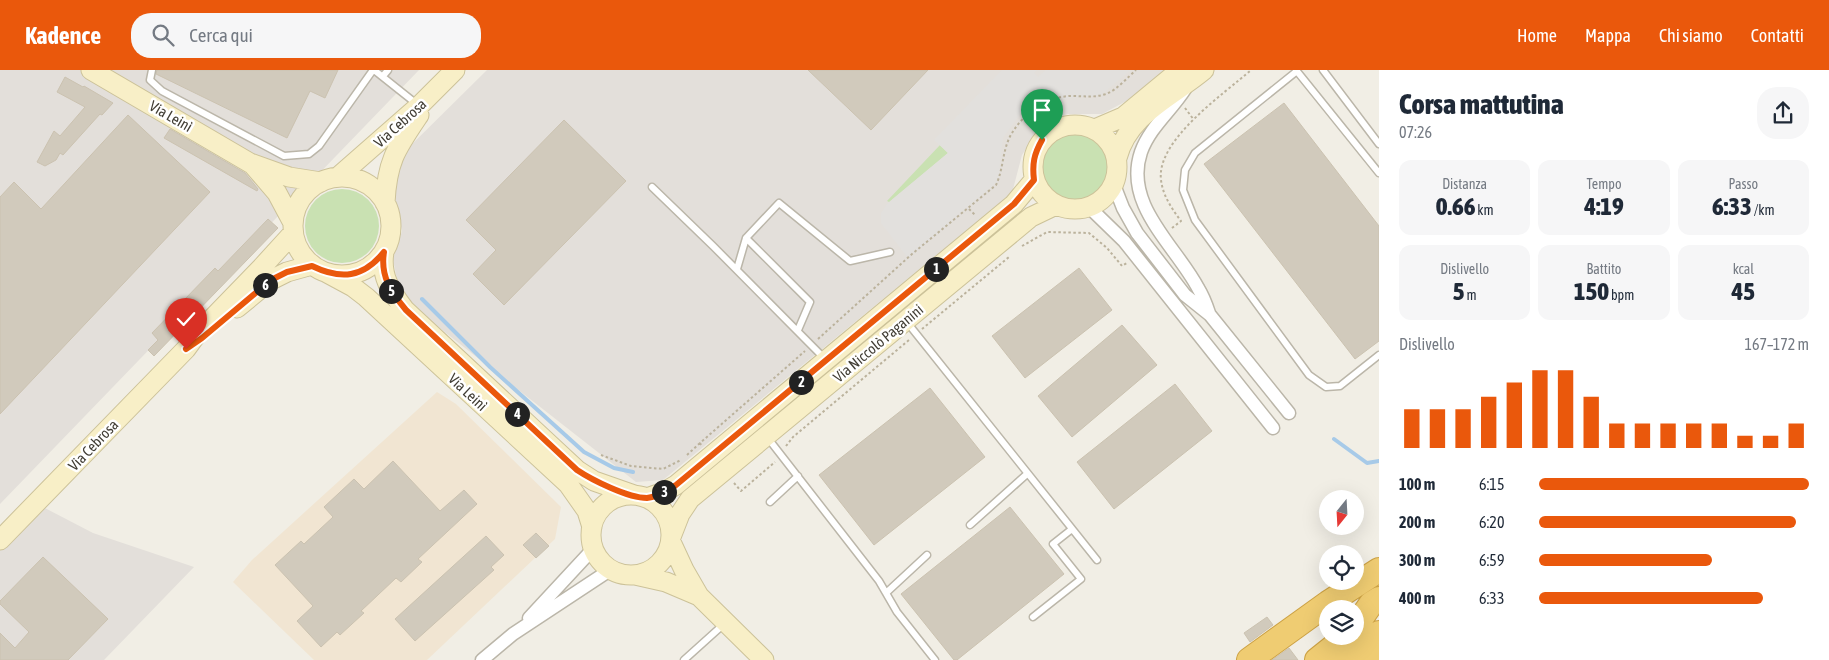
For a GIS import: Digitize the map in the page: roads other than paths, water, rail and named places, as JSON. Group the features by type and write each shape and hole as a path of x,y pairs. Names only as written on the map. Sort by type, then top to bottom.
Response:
{"highway":[{"path":"1249,660 1328,603 1379,570"},
{"path":"1364,614 1371,604 1379,599"},
{"path":"1339,660 1379,633"},
{"path":"1317,660 1336,645"},
{"path":"1369,660 1379,653"}],"street":[{"name":"Via Leinì","path":"91,70 250,162 289,177 329,180"},
{"path":"1095,129 1123,117 1185,76 1204,70"},
{"path":"435,91 456,71"},
{"path":"1117,158 1105,137 1095,129 1081,125 1066,125 1053,130 1042,140 1035,152 1032,166 1034,180 1043,195 1056,205 1066,209 1089,208 1108,195 1114,185 1118,172 1117,158 1120,144 1127,132 1185,76"},
{"path":"1185,76 1178,100 1155,125 1141,152 1137,179 1146,210 1161,236 1198,287 1210,315"},
{"name":"Via Cebrosa","path":"329,180 435,91"},
{"name":"Via Cebrosa","path":"385,203 386,178 395,151 435,91"},
{"name":"Via Leinì","path":"250,162 277,192 293,228"},
{"path":"352,178 365,183 377,192 385,203 391,219 390,236 384,252 377,261 356,274 344,276 320,269 303,256 297,246 293,228 295,210 301,199 310,189 329,180 352,178"},
{"name":"Via Niccolò Paganini","path":"640,496 664,492 676,485 705,450 826,360 1014,204 1034,180"},
{"path":"1114,185 1123,208 1137,233 1185,295 1210,315 1288,414"},
{"name":"Via Niccolò Paganini","path":"671,539 680,514 690,499 766,436 911,327 1031,217 1056,205"},
{"path":"1089,208 1124,241 1273,428"},
{"name":"Via Cebrosa","path":"0,540 186,349 196,334 262,268 293,228"},
{"name":"Via Leinì","path":"384,252 382,264 385,278 392,293 406,310 577,470 594,481 640,496"},
{"name":"Via Leinì","path":"320,269 353,287 366,297 568,484 587,511 592,527"},
{"name":"Via Cebrosa","path":"186,349 202,338 271,280 287,272 320,269"},
{"path":"635,575 648,572 659,564 667,554 671,539 671,528 667,516 658,505 640,496 620,496 608,502 598,511 592,527 590,536 593,549 600,561 610,570 622,575 635,575 666,582 699,596"},
{"path":"671,539 684,570 699,596 764,660"},
{"path":"513,634 593,549"},
{"path":"482,660 513,634 610,570"}],"lane":[{"path":"152,70 150,80 162,91 284,156 309,154 319,146 374,70 419,106"},
{"path":"383,76 388,70"},
{"path":"1323,70 1379,144"},
{"path":"1379,173 1296,71 1195,153 1185,170 1183,190 1195,220 1309,375 1326,387 1340,386 1379,355"},
{"path":"652,187 737,269 826,360"},
{"path":"737,269 746,238 779,202 850,261 890,252"},
{"path":"746,238 810,302 798,330"},
{"path":"911,327 1097,560"},
{"path":"766,436 880,581 897,612 935,660"},
{"path":"970,525 1027,474"},
{"path":"770,502 798,476"},
{"path":"1033,618 1081,578 1053,544 1072,529"},
{"path":"886,593 927,556"},
{"path":"684,660 727,622"}],"waterway":[{"path":"422,299 490,367 584,452 614,468 633,472"},
{"path":"1334,439 1367,463 1379,461"}]}
